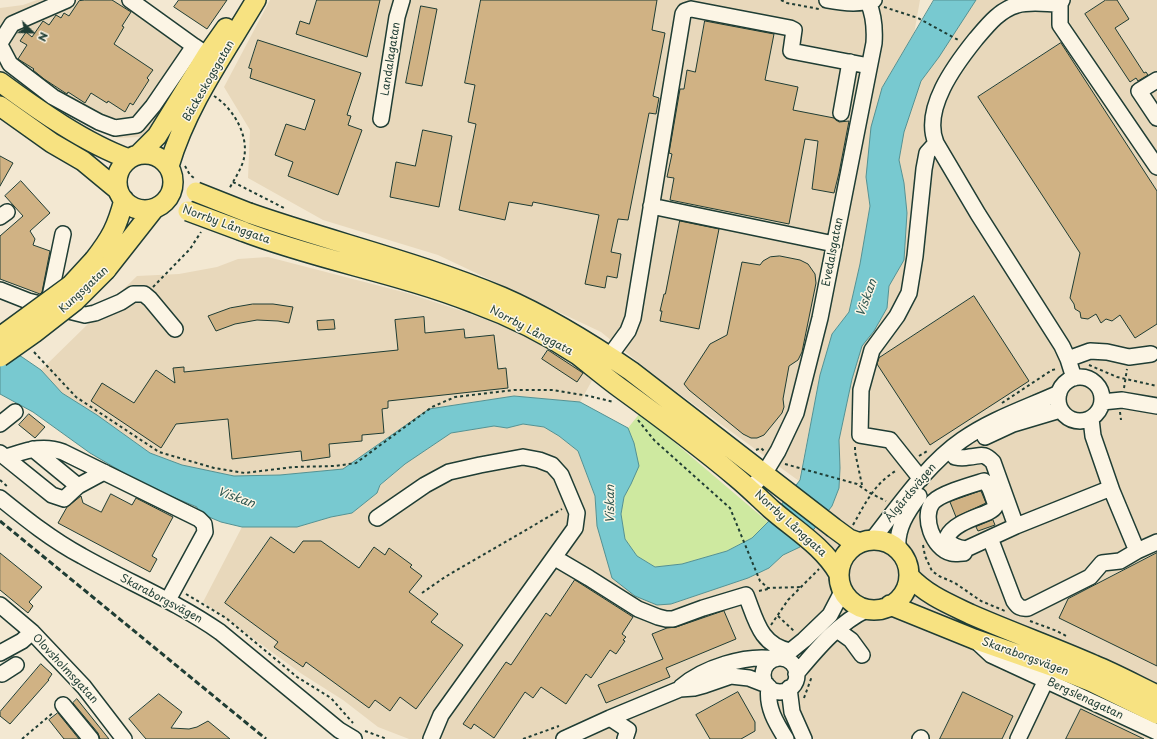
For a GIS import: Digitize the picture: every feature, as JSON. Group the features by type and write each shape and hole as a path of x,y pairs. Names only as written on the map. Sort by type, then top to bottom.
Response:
{"main road":[{"name":"Bäckeskogsgatan","path":"134,156 157,136 206,55 244,0"},
{"name":"Bäckeskogsgatan","path":"170,170 175,146 191,109 206,55 256,0"},
{"path":"0,82 34,106 103,148 134,156 154,155 162,159 170,170 174,181 171,194 166,201 156,208 144,210 135,208 83,161 52,142 0,106"},
{"path":"121,195 117,183 118,174 122,165 134,156"},
{"name":"Norrby Långgata","path":"170,170 196,192 249,213 425,270 502,298 570,332 631,371 849,539 866,541"},
{"name":"Kungsgatan","path":"0,337 100,265 119,220 121,195"},
{"name":"Norrby Långgata","path":"156,208 172,206 264,240 414,281 498,313 561,345 669,423 750,489 821,557 833,563 841,582"},
{"name":"Kungsgatan","path":"0,357 75,301 100,265 156,208"},
{"path":"880,540 898,549 906,560 909,576 904,593 890,606 882,609 868,609 860,607 853,602 841,582 842,562 845,556 853,547 866,541 880,540"},
{"name":"Skaraborgsvägen","path":"909,576 929,594 989,622 1096,665 1157,695"},
{"name":"Skaraborgsvägen","path":"890,606 974,639 1092,682 1157,714"}],"street":[{"path":"67,0 12,24 0,44 10,64 53,97 99,122 115,128 137,125 152,106 206,55 130,0"},
{"name":"Landalagatan","path":"381,119 402,0"},
{"path":"827,0 843,3 871,4"},
{"path":"1074,378 1062,346 978,214 932,135 937,101 944,82 969,47 1002,12 1018,5 1061,2 1060,25 1157,167"},
{"name":"Evedalsgatan","path":"750,489 764,474 778,451 796,413 820,318 874,43 871,4"},
{"path":"609,357 616,350 631,326 683,14 685,11 691,9 790,28 794,30 791,52 869,66"},
{"path":"841,113 850,62"},
{"path":"1157,80 1139,91 1157,118"},
{"path":"921,479 890,440 860,435 861,390 872,350 897,316 909,293 915,256 924,169 927,153 936,143"},
{"path":"651,206 834,244"},
{"path":"48,306 63,234"},
{"path":"0,290 28,301 85,315 95,313 121,302 133,294 144,294 150,299 175,330"},
{"path":"1068,359 1090,351 1107,352 1129,357 1151,354"},
{"path":"1074,378 1088,378 1095,382 1102,395 1100,409 1096,415 1084,421 1070,419 1064,415 1060,410 1058,402 1058,393 1062,386 1067,381 1074,378"},
{"name":"Ålgårdsvägen","path":"866,541 934,463 961,441 984,426 1023,407 1058,393"},
{"path":"1102,402 1122,400 1157,406"},
{"name":"Ålgårdsvägen","path":"898,549 897,541 899,530 910,508 931,481 955,457 975,442 995,431 1060,410"},
{"path":"0,424 15,412"},
{"path":"1090,419 1093,436 1111,488 1137,551"},
{"path":"3,455 33,449 52,448 199,519 204,524 205,532 168,600"},
{"path":"33,449 78,486"},
{"path":"3,455 52,495 60,499 64,499 78,486 104,472"},
{"path":"955,457 967,458 980,455 987,456 993,462 1016,526"},
{"path":"377,518 425,485 449,472 523,457 539,460 552,465 561,475 577,513 575,528 555,558 441,715 431,739"},
{"path":"966,549 960,548 949,542 948,537 950,531 970,519 991,511 994,508 995,503 988,484 984,481 937,498 930,506 929,522 933,539 944,549 952,553 964,552 966,549 1016,526 1111,488"},
{"name":"Skaraborgsvägen","path":"0,498 56,542 112,573 168,600 203,620 220,632 339,730 354,739"},
{"path":"990,538 1014,601 1017,606 1022,609 1028,608 1090,577 1102,563 1120,561 1157,542"},
{"path":"555,558 638,609 666,619 672,619 746,595 762,633 774,646 780,649 782,656"},
{"path":"786,739 773,716 768,697 768,686 764,678 765,668 769,662 782,656 804,640 830,615 841,582"},
{"name":"Olovsholmsgatan","path":"0,606 32,632 84,687 124,739"},
{"path":"564,739 582,735 610,718 680,689 705,686 731,676 749,678 779,691 790,688 794,684 796,674 814,651 844,623 868,609"},
{"path":"837,630 851,640 862,655"},
{"path":"0,653 22,641 32,632"},
{"name":"Bergslenagatan","path":"974,639 991,655 1157,732"},
{"path":"680,689 689,680 726,664 748,659 782,656 792,663 796,674"},
{"path":"1,674 16,665"},
{"path":"1018,739 1046,680"},
{"path":"790,688 792,712 804,739"},
{"path":"63,705 91,739"},
{"path":"610,718 628,730 625,739"}],"path":[{"path":"871,4 918,18 962,42"},
{"path":"233,182 289,211"},
{"path":"33,351 76,397 159,452 214,468 246,473 293,467 335,466 356,463 432,407 455,398 514,390 553,390 590,396 617,404"},
{"path":"1121,420 1120,415 1129,357"},
{"path":"635,418 654,440 730,508 760,581 768,588 802,587"},
{"path":"860,435 857,439 855,452 863,486"},
{"path":"785,464 863,486 870,493 886,501"},
{"path":"422,593 445,577 565,507"},
{"path":"762,633 788,600 802,587 821,557"}],"shaded area":[{"path":"37,0 145,0 208,47 142,137 117,138 68,115 0,67 0,8 23,5"},
{"path":"270,0 920,0 914,34 882,88 866,177 870,206 860,264 849,312 832,334 820,375 799,481 659,379 601,332 438,255 323,220 248,178 250,130 224,87"},
{"path":"976,0 1157,0 1157,739 409,739 378,727 343,700 302,674 203,602 242,527 297,527 331,517 352,513 377,493 380,486 405,464 451,433 494,426 507,428 523,424 544,427 559,436 578,451 595,497 597,526 671,604 748,578 769,568 783,555 800,547 832,506 839,488 839,440 852,379 862,345 874,331 887,308 889,286 904,260 907,213 904,183 899,160 904,132 921,81 939,57"},
{"path":"268,257 407,293 465,312 508,328 549,346 594,377 580,402 514,396 429,409 343,469 280,475 234,476 182,465 150,453 97,415 62,393 41,370 137,276 179,274 217,267 238,259"}],"green space":[{"path":"640,413 768,522 752,538 727,551 682,564 655,567 637,556 625,539 621,514 624,497 631,484 634,443 628,428"}],"water":[{"name":"Viskan","path":"934,0 976,0 939,57 921,81 904,132 899,160 904,183 907,213 904,260 889,286 887,308 874,331 862,346 852,379 839,440 839,488 832,506 800,547 783,555 769,568 748,578 671,604 657,605 635,596 612,578 597,526 595,496 578,451 559,436 544,427 523,424 507,428 494,426 451,433 405,464 380,485 377,493 352,513 331,517 297,527 242,527 221,522 197,512 197,507 146,486 90,453 33,412 0,394 0,345 22,357 41,370 62,393 97,415 150,453 182,465 234,476 280,475 343,469 429,409 514,396 580,402 628,428 634,443 639,466 624,497 621,514 625,539 637,556 655,567 682,564 727,551 752,538 768,522 800,480 820,375 832,334 849,312 860,264 870,206 866,177 871,127 882,88"}],"building":[{"path":"112,0 131,12 122,26 124,27 114,44 153,70 147,78 149,80 133,105 130,103 125,112 108,101 107,103 91,93 85,103 68,92 67,94 44,79 33,70 34,69 18,59 27,45 20,41 26,32 32,37 43,21 49,25 56,15 61,18 64,13 69,16 79,1"},
{"path":"179,0 227,0 207,29 174,7"},
{"path":"317,0 380,0 367,57 296,34 300,21 309,24"},
{"path":"481,0 657,0 652,30 665,33 653,96 659,98 656,114 649,113 628,220 618,219 611,252 621,254 617,278 607,276 605,288 585,284 599,215 533,202 532,206 509,202 505,220 459,210 476,124 468,122 475,85 465,83"},
{"path":"1106,0 1117,0 1129,19 1115,28 1144,73 1146,72 1148,75 1138,81 1136,78 1130,82 1085,14"},
{"path":"421,6 437,9 422,86 406,83"},
{"path":"705,21 774,34 765,80 798,87 793,110 834,118 839,122 849,121 834,193 812,189 818,141 805,139 789,224 670,200 674,178 667,177 672,154 669,153 680,89 684,89 687,70 695,72"},
{"path":"258,40 361,73 347,115 351,116 348,125 362,130 338,195 288,176 293,162 275,155 286,124 305,130 315,100 250,78 252,69 249,68"},
{"path":"1061,43 1157,191 1157,324 1135,338 1120,315 1112,321 1106,319 1101,323 1096,314 1088,319 1081,318 1080,312 1075,309 1070,298 1080,253 978,97"},
{"path":"423,130 452,136 439,207 390,197 396,162 415,166"},
{"path":"0,156 13,163 0,186"},
{"path":"21,181 50,213 30,231 35,239 33,245 50,251 42,292 40,294 0,279 0,236 23,216 5,196"},
{"path":"680,221 719,229 699,329 660,321 662,311 660,311"},
{"path":"780,256 800,260 808,264 815,274 816,283 802,352 798,360 789,366 782,413 764,435 757,438 751,438 743,434 689,390 684,384 710,344 727,335 742,262 760,265 763,261 770,257"},
{"path":"974,296 1029,381 930,445 877,364 879,358"},
{"path":"253,304 273,304 293,307 289,323 257,320 235,324 216,331 208,316 230,308"},
{"path":"424,317 425,333 464,329 465,338 494,335 498,369 506,368 508,388 388,401 388,408 382,409 384,433 362,435 362,441 329,444 330,457 302,461 301,451 232,459 228,419 176,424 161,448 91,401 102,383 134,403 156,370 175,383 173,368 184,367 184,372 398,350 395,320"},
{"path":"334,320 335,329 318,330 317,321"},
{"path":"548,350 583,373 577,382 542,359"},
{"path":"29,414 45,427 35,438 19,425"},
{"path":"981,491 986,503 956,517 950,502"},
{"path":"111,494 132,505 136,498 173,517 152,556 157,559 150,572 58,523 67,507 81,496 83,503 101,512"},
{"path":"993,520 995,525 978,531 976,527"},
{"path":"271,537 294,553 303,541 321,541 359,568 374,547 385,555 389,548 412,565 410,567 422,576 409,592 438,614 431,622 463,645 416,709 400,697 390,711 375,700 369,708 306,662 303,667 274,647 278,642 225,603"},
{"path":"0,553 42,587 29,602 33,606 28,613 0,590"},
{"path":"1157,553 1157,666 1059,618 1068,599"},
{"path":"575,580 633,617 622,634 626,637 623,640 625,641 616,654 610,650 591,678 586,674 566,704 541,687 533,698 525,692 494,738 474,724 471,729 463,724 506,662 511,665 546,613 550,616"},
{"path":"724,611 736,639 666,668 670,677 606,703 598,685 663,659 652,634"},
{"path":"41,664 52,674 49,680 10,724 0,716 0,712"},
{"path":"738,692 755,722 755,731 741,739 710,739 696,715"},
{"path":"963,692 1013,716 1002,739 940,739"},
{"path":"159,694 182,712 171,728 189,729 197,727 208,721 230,739 146,739 129,719"},
{"path":"77,699 109,739 100,739 98,733 73,703"},
{"path":"1081,709 1144,739 1066,739"},
{"path":"58,713 79,739 64,739 49,720"}],"railway":[{"path":"0,521 266,739"}]}
